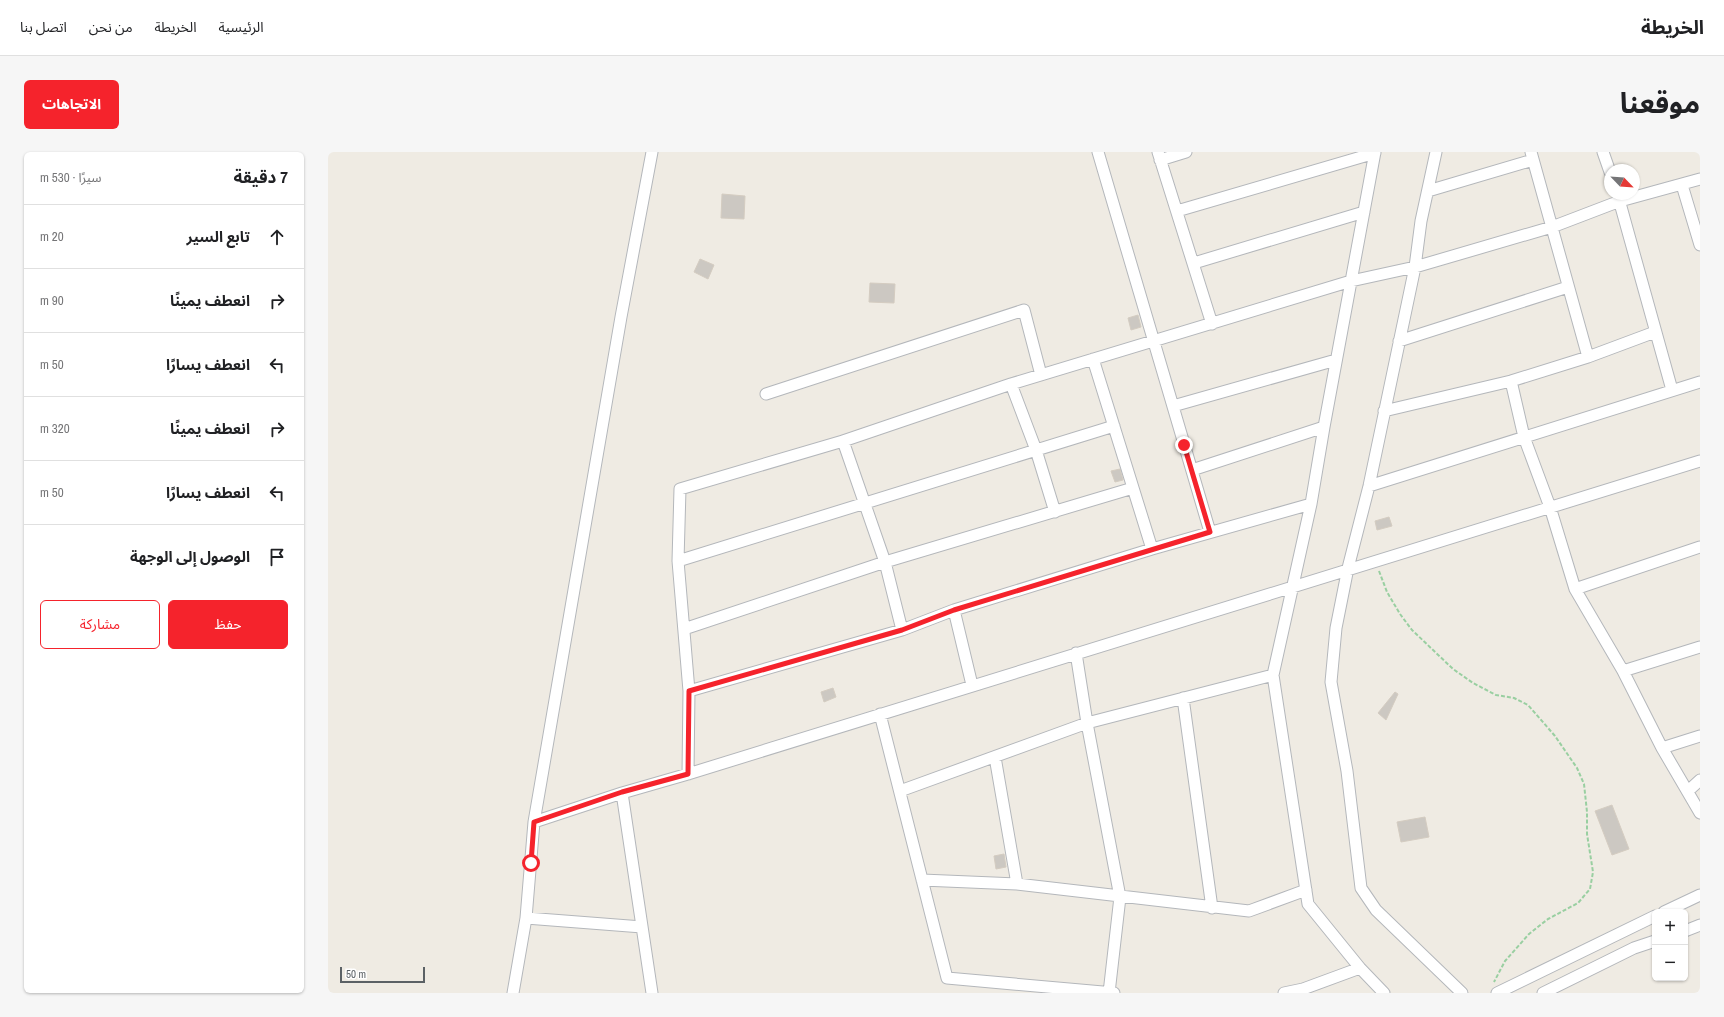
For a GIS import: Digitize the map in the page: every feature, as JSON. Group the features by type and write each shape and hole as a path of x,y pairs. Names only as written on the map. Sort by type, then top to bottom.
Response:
{"street":[{"path":"513,993 526,918 534,822 621,317 652,152"},
{"path":"1098,152 1210,532"},
{"path":"1186,152 1159,156 1212,324"},
{"path":"1436,152 1369,486 1348,568 1336,628 1331,682 1347,771 1361,888 1376,910 1462,993"},
{"path":"1603,152 1607,164"},
{"path":"1177,211 1375,153 1336,360 1311,504 1273,675 1308,904 1360,968 1384,993"},
{"path":"1428,191 1532,156 1588,357"},
{"path":"1640,194 1682,185 1700,179"},
{"path":"1682,185 1700,245"},
{"path":"688,774 689,691 678,561 680,489 843,441 1011,384 1351,281 1414,267 1552,227 1614,200"},
{"path":"1620,200 1672,390"},
{"path":"1194,263 1364,212"},
{"path":"1399,341 1568,287"},
{"path":"766,394 1024,310 1041,375"},
{"path":"1384,412 1511,380 1588,357 1655,332"},
{"path":"1093,359 1152,550"},
{"path":"1173,406 1336,360"},
{"path":"1511,380 1524,437 1550,507 1575,589 1623,671 1662,748 1700,813"},
{"path":"1369,486 1700,382"},
{"path":"1011,384 1036,450 1056,512"},
{"path":"678,561 1114,426"},
{"path":"1192,470 1324,427"},
{"path":"843,441 885,562 902,630"},
{"path":"534,822 622,792 688,774 1700,460"},
{"path":"684,629 885,562 1133,488"},
{"path":"689,691 902,630 954,610 1210,532 1311,504"},
{"path":"1575,589 1700,547"},
{"path":"954,610 972,685"},
{"path":"1623,671 1700,647"},
{"path":"880,714 947,978 1111,993 1120,897 1087,723 1076,653"},
{"path":"900,791 1087,723 1273,675"},
{"path":"1183,698 1212,908"},
{"path":"1662,748 1700,736"},
{"path":"995,757 1017,884"},
{"path":"1688,791 1700,780"},
{"path":"622,792 652,993"},
{"path":"922,880 1017,884 1212,908 1249,911 1306,890"},
{"path":"1670,909 1700,894"},
{"path":"1495,988 1652,917"},
{"path":"526,918 642,927"},
{"path":"1688,929 1700,925"},
{"path":"1543,993 1634,948 1652,942"},
{"path":"1284,993 1303,989 1360,968"}],"path":[{"path":"1375,560 1386,592 1412,630 1453,669 1473,683 1496,695 1514,698 1528,705 1555,736 1577,768 1584,784 1587,812 1587,834 1593,872 1590,889 1578,903 1548,919 1529,934 1505,961 1495,988"}],"building":[{"path":"722,194 745,196 744,219 721,218"},
{"path":"700,259 714,265 708,279 694,272"},
{"path":"870,283 895,284 894,303 869,302"},
{"path":"1138,315 1141,327 1131,330 1128,318"},
{"path":"1120,469 1123,480 1115,482 1111,471"},
{"path":"1389,517 1392,526 1377,530 1375,521"},
{"path":"833,688 836,697 824,702 821,692"},
{"path":"1395,692 1398,694 1386,720 1378,713"},
{"path":"1612,805 1629,849 1612,855 1595,811"},
{"path":"1425,817 1429,837 1401,842 1397,822"},
{"path":"1004,854 1006,867 996,869 994,856"}],"route":[{"path":"531,863 534,822 622,792 688,774 689,691 902,630 954,610 1210,532 1184,445"}]}
